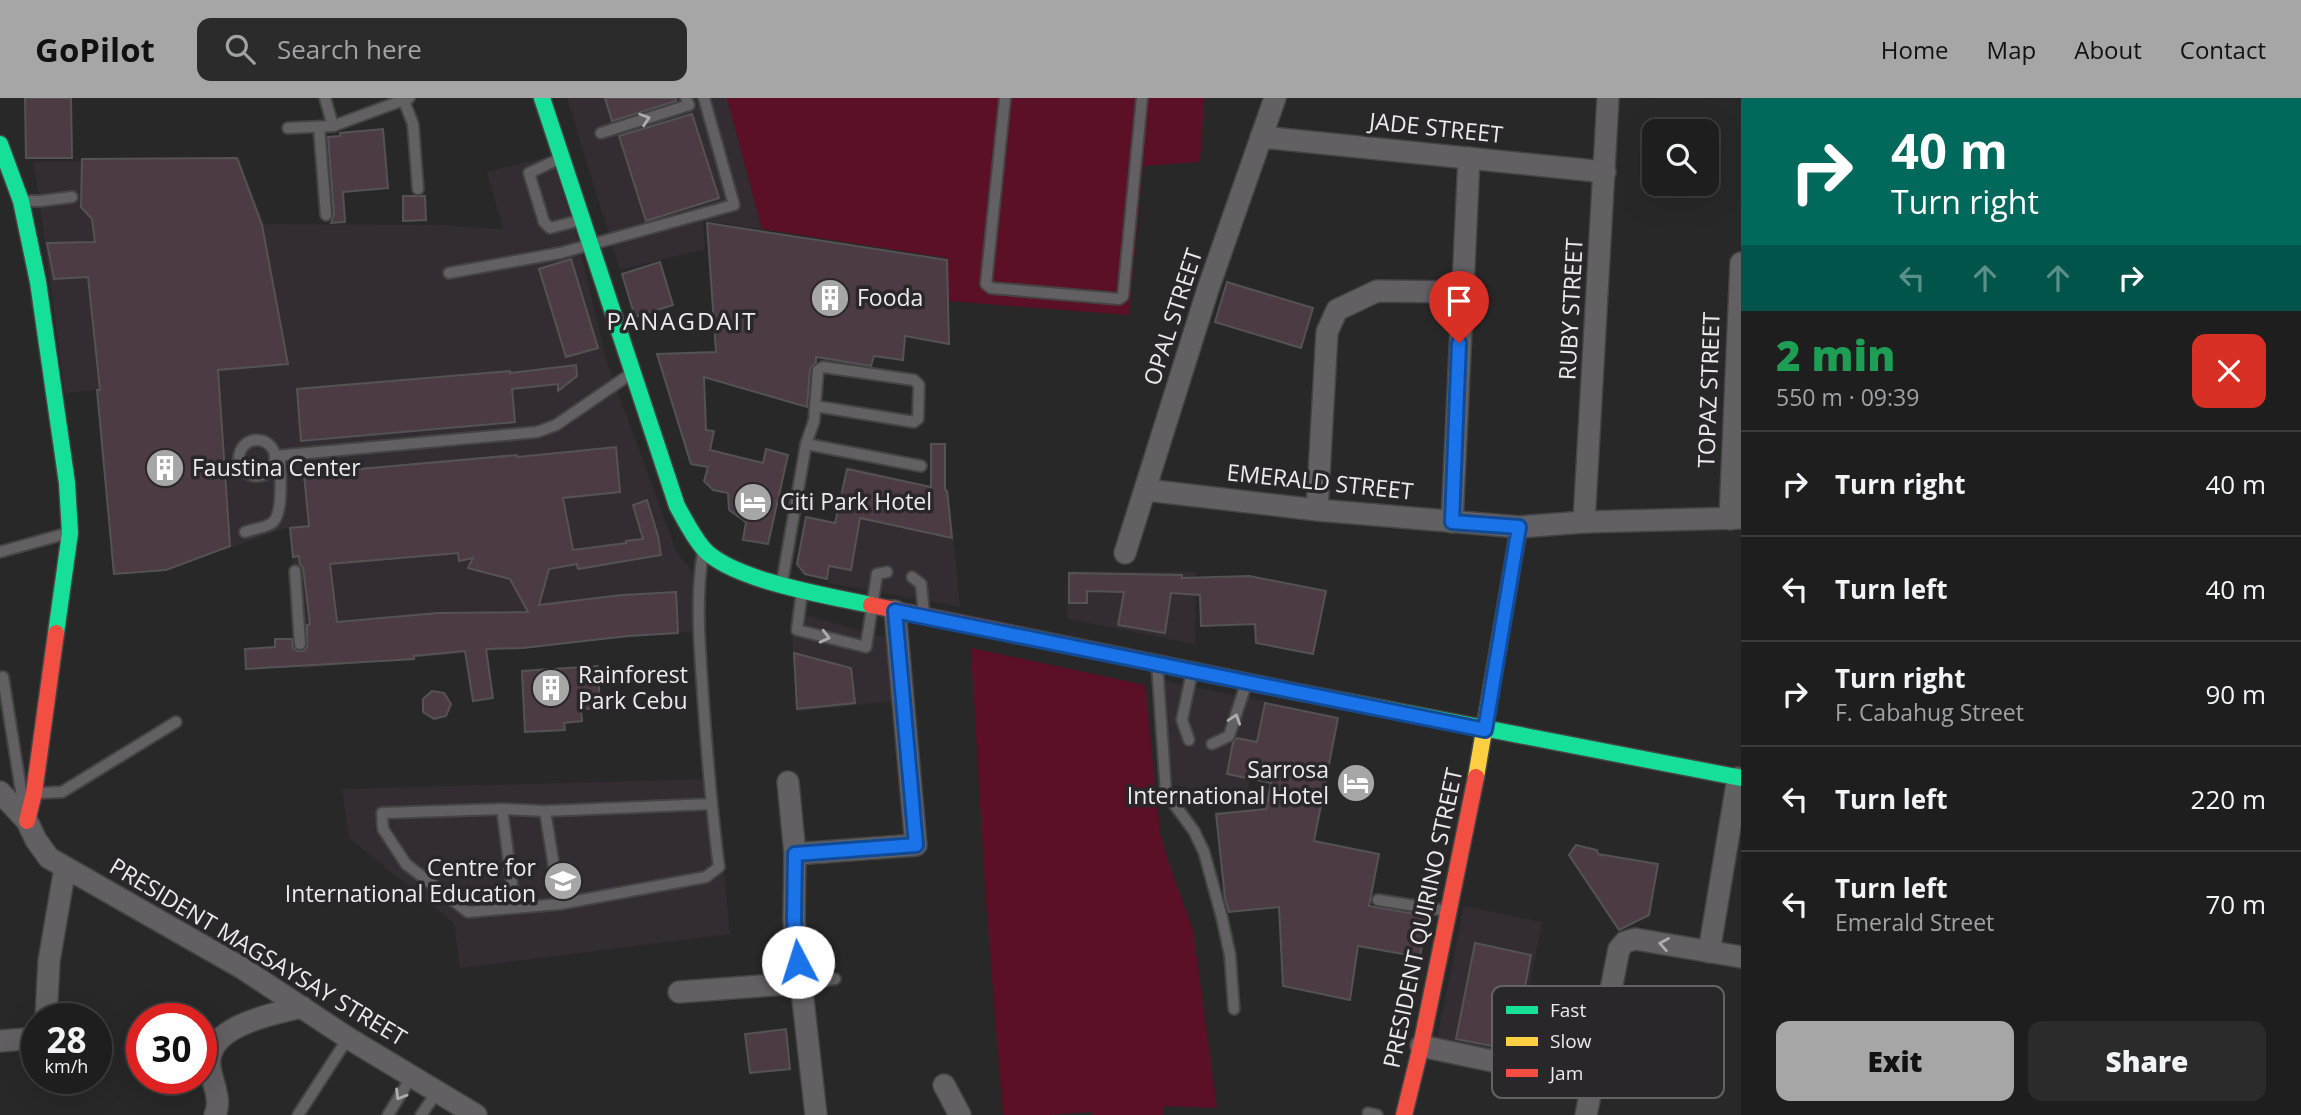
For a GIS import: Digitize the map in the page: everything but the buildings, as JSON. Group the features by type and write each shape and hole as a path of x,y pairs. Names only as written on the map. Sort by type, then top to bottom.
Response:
{"main road":[{"path":"542,98 677,506 704,550 730,568 802,591 1192,672 1485,730 1740,774"},
{"path":"0,144 21,201 38,282 67,483 70,533 34,793 27,821"},
{"name":"PRESIDENT QUIRINO STREET","path":"1404,1115 1421,1046 1485,730 1519,527"}],"street":[{"name":"OPAL STREET","path":"1125,553 1208,289 1275,98"},
{"name":"RUBY STREET","path":"1584,522 1608,98"},
{"name":"JADE STREET","path":"1261,136 1605,172"},
{"path":"1452,522 1469,158"},
{"name":"TOPAZ STREET","path":"1735,518 1741,263"},
{"path":"1317,510 1327,332 1337,310 1377,291 1461,292"},
{"name":"EMERALD STREET","path":"1146,490 1317,510 1519,527 1584,522 1735,518"},
{"path":"795,854 916,845 895,611"},
{"path":"1709,952 1740,774"},
{"path":"789,782 795,854 794,920 816,1115"},
{"name":"PRESIDENT MAGSAYSAY STREET","path":"0,792 27,821 49,858 242,968 348,1038 476,1115"},
{"path":"47,1003 49,961 65,868"},
{"path":"1611,986 1619,949 1635,939 1741,957"},
{"path":"679,992 800,983"},
{"path":"215,1115 218,1101 209,1064 211,1051 218,1042 230,1030 262,1017 302,1007"},
{"path":"0,1041 21,1039"},
{"path":"1421,1046 1492,1061"},
{"path":"944,1085 960,1115"}],"lane":[{"path":"325,98 333,126"},
{"path":"601,132 689,105 686,98"},
{"path":"449,273 560,253 734,205 704,98"},
{"path":"1005,98 986,284 991,288 1119,299 1123,296 1142,98"},
{"path":"288,128 333,126 407,99 413,124 418,189"},
{"path":"319,127 326,215"},
{"path":"561,159 531,170 529,177 546,226 550,228 581,220"},
{"path":"21,201 72,197"},
{"path":"781,586 806,444 814,421 818,370 821,368 914,380 919,385 918,419 914,422 816,406"},
{"path":"245,532 270,525 277,517 280,500 278,456 537,432 556,425 632,373"},
{"path":"806,444 921,466"},
{"path":"0,552 70,533"},
{"path":"704,550 699,576 700,654 711,804 719,867 706,877 560,904 468,912 406,864 383,829 382,813 502,809 544,811 711,804"},
{"path":"295,571 300,644"},
{"path":"802,591 797,630 866,647 877,574 887,572"},
{"path":"912,577 921,584 924,617"},
{"path":"1157,663 1166,793 1194,831 1204,852 1223,918 1230,955 1234,1009"},
{"path":"1189,740 1182,720 1192,672"},
{"path":"3,677 18,781 27,821"},
{"path":"1212,744 1229,736 1246,683"},
{"path":"34,793 62,792 176,722"},
{"path":"502,809 515,907"},
{"path":"544,811 560,904"},
{"path":"1378,900 1448,911"},
{"path":"800,983 835,979"},
{"path":"298,1115 348,1038"},
{"path":"388,1115 412,1076"},
{"path":"421,1115 437,1091"}],"shaded area":[{"path":"567,98 727,98 762,229 703,221 705,249 620,270"},
{"path":"727,98 1204,98 1200,162 1143,166 1129,315 948,301 947,258 762,229"},
{"path":"551,156 579,245 606,360 677,553 694,573 694,631 302,669 289,527 167,570 113,574 97,390 65,393 34,162 239,158 264,224 439,225 503,229 487,172"},
{"path":"848,466 949,491 960,607 828,583"},
{"path":"1068,571 1196,572 1195,644 1067,619"},
{"path":"791,611 893,640 902,700 796,712"},
{"path":"971,648 1145,685 1160,833 1193,930 1217,1108 1163,1106 1164,1115 1093,1115 1092,1112 1003,1115 986,902"},
{"path":"1164,681 1264,701 1246,798 1173,785"},
{"name":"Centre for International Education","path":"715,779 730,934 460,968 454,923 349,838 342,789"},
{"path":"1464,906 1542,922 1530,986 1492,986 1492,1051 1437,1040"}],"traffic: fast":[{"path":"542,98 677,506 695,538 716,559 757,578 871,605"},
{"path":"0,144 21,201 38,282 67,483 70,533 56,633"},
{"path":"1293,691 1741,778"}],"traffic: slow":[{"path":"1476,777 1519,527"}],"traffic: jam":[{"path":"871,605 1293,691"},
{"path":"27,821 34,793 56,633"},
{"path":"1404,1115 1421,1046 1476,777"}],"place":[{"name":"Fooda","path":"830,298"},
{"name":"Faustina Center","path":"165,468"},
{"name":"Citi Park Hotel","path":"753,502"},
{"name":"Rainforest Park Cebu","path":"551,688"},
{"name":"Sarrosa International Hotel","path":"1356,783"},
{"name":"Centre for International Education","path":"563,881"}],"district":[{"name":"PANAGDAIT","path":"682,322"}],"route":[{"path":"798,962 794,920 795,854 916,845 895,611 1485,730 1519,527 1452,522 1459,343"}]}
